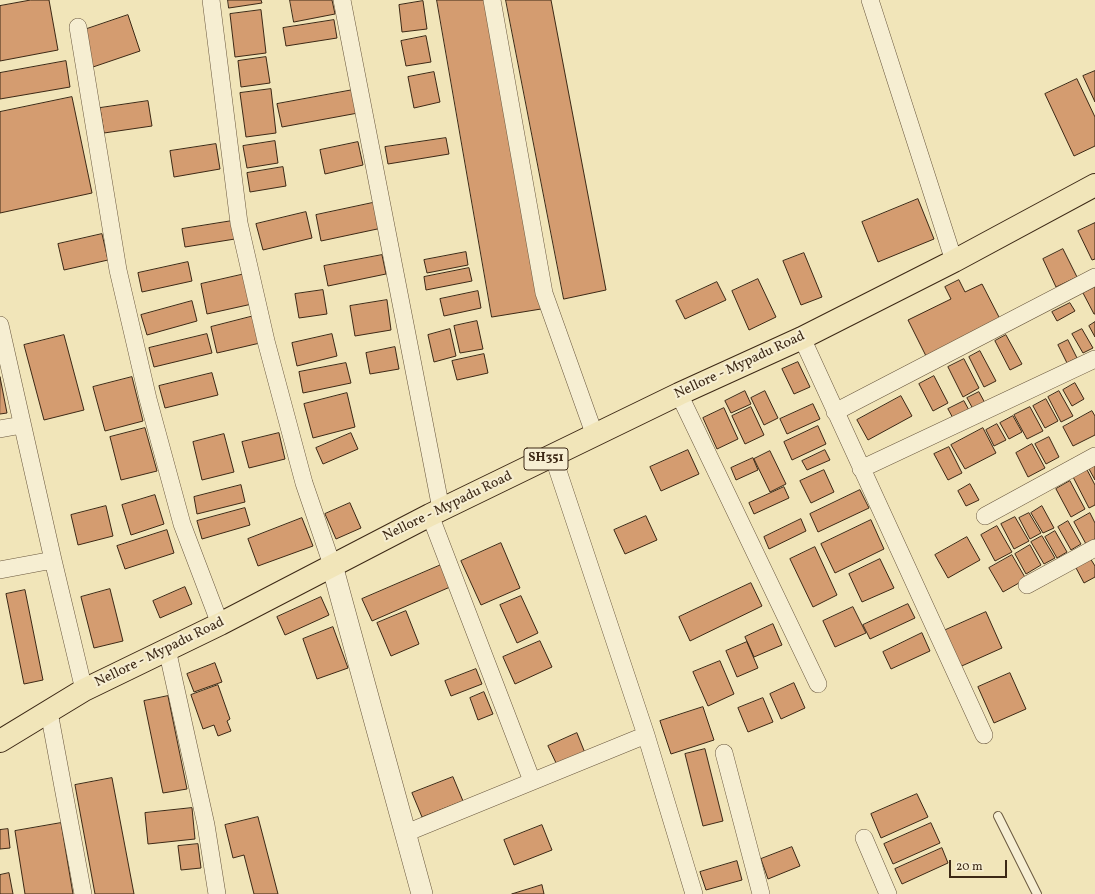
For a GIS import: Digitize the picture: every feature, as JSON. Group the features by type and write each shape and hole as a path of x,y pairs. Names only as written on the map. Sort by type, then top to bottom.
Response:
{"main road":[{"name":"Nellore - Mypadu Road","path":"0,741 84,690 220,624 436,512 679,394 802,338 954,261 1095,185"}],"street":[{"path":"211,0 239,223 266,341 304,483 332,565 422,894"},
{"path":"342,0 436,512 532,781"},
{"path":"492,0 544,293 595,436"},
{"path":"870,0 954,261"},
{"path":"78,27 118,270 141,369 182,524 220,624"},
{"path":"835,412 1095,277"},
{"path":"0,325 84,690"},
{"path":"802,338 984,735"},
{"path":"861,469 1095,359"},
{"path":"679,394 818,684"},
{"path":"0,429 22,425"},
{"path":"552,456 646,735 694,894"},
{"path":"985,516 1095,456"},
{"path":"1027,585 1095,548"},
{"path":"0,570 53,560"},
{"path":"167,649 206,825 217,894"},
{"path":"49,712 83,894"},
{"path":"406,833 646,735"},
{"path":"724,753 761,894"},
{"path":"864,838 888,894"}],"lane":[{"path":"998,816 1037,894"}],"building":[{"path":"31,0 49,0 58,50 0,61 0,6"},
{"path":"228,0 261,0 262,3 229,8"},
{"path":"290,0 332,0 335,14 294,22"},
{"path":"437,0 487,0 541,309 492,317"},
{"path":"506,0 551,0 606,290 564,299"},
{"path":"423,1 427,29 402,32 399,5"},
{"path":"261,10 266,53 235,57 230,14"},
{"path":"128,15 140,51 93,67 81,31"},
{"path":"334,20 337,38 286,46 283,28"},
{"path":"426,36 431,62 406,66 401,41"},
{"path":"266,57 270,83 241,87 238,61"},
{"path":"66,61 70,87 0,99 0,73"},
{"path":"1095,71 1095,102 1083,76"},
{"path":"434,72 440,102 414,108 408,77"},
{"path":"1077,79 1095,117 1095,146 1074,156 1045,94"},
{"path":"271,89 276,133 246,137 240,93"},
{"path":"353,90 358,113 282,127 277,104"},
{"path":"72,97 92,193 0,213 0,112"},
{"path":"148,101 152,126 104,133 100,108"},
{"path":"446,138 449,154 388,164 385,147"},
{"path":"275,141 278,163 247,168 243,146"},
{"path":"358,142 363,165 325,174 320,150"},
{"path":"216,144 220,169 174,177 170,151"},
{"path":"283,167 286,186 250,192 247,173"},
{"path":"918,199 934,239 878,262 862,222"},
{"path":"377,202 382,228 321,241 316,215"},
{"path":"306,212 312,238 263,250 256,224"},
{"path":"232,221 235,239 185,247 182,229"},
{"path":"1095,223 1095,259 1092,260 1078,231"},
{"path":"102,234 108,260 64,270 58,244"},
{"path":"1063,249 1077,277 1056,287 1043,259"},
{"path":"466,252 468,265 427,273 424,260"},
{"path":"804,253 822,297 801,305 783,261"},
{"path":"382,255 386,274 328,286 324,266"},
{"path":"188,262 192,281 142,292 138,273"},
{"path":"469,268 472,281 426,290 424,277"},
{"path":"245,274 252,304 207,314 201,284"},
{"path":"758,279 776,317 749,330 732,291"},
{"path":"959,280 965,292 982,284 1000,319 926,356 908,320 951,299 945,287"},
{"path":"717,282 726,300 685,319 676,301"},
{"path":"1095,287 1095,314 1094,314 1083,293"},
{"path":"323,290 327,314 299,318 295,294"},
{"path":"478,291 481,308 444,316 440,299"},
{"path":"387,300 391,330 355,336 350,306"},
{"path":"192,301 197,321 147,335 141,315"},
{"path":"1070,303 1075,311 1057,321 1052,312"},
{"path":"254,316 260,343 217,353 211,327"},
{"path":"477,321 483,349 460,353 454,326"},
{"path":"1095,322 1095,337 1089,326"},
{"path":"450,329 456,356 434,362 428,335"},
{"path":"1082,329 1093,348 1083,353 1072,334"},
{"path":"207,334 212,353 154,367 149,348"},
{"path":"332,334 337,356 297,366 292,343"},
{"path":"64,335 84,410 44,420 24,345"},
{"path":"1006,335 1022,364 1010,370 995,341"},
{"path":"1068,340 1077,358 1067,363 1058,345"},
{"path":"395,347 399,369 370,374 366,353"},
{"path":"980,351 996,381 984,387 969,357"},
{"path":"484,354 488,373 457,380 452,361"},
{"path":"964,359 979,388 963,397 948,367"},
{"path":"798,362 810,387 794,394 782,369"},
{"path":"346,363 351,383 303,393 299,372"},
{"path":"212,373 218,395 165,408 159,386"},
{"path":"934,376 948,403 933,411 919,384"},
{"path":"0,377 7,413 0,414"},
{"path":"132,377 143,421 105,431 93,387"},
{"path":"1075,383 1084,399 1072,406 1063,390"},
{"path":"745,391 751,404 731,413 725,401"},
{"path":"765,391 778,418 764,425 751,398"},
{"path":"1059,391 1073,416 1061,422 1048,397"},
{"path":"979,392 991,414 979,420 967,398"},
{"path":"347,393 355,427 313,438 304,404"},
{"path":"901,396 912,416 868,440 857,420"},
{"path":"1046,399 1058,421 1045,428 1033,406"},
{"path":"964,401 976,423 960,431 948,409"},
{"path":"813,404 820,419 787,434 780,419"},
{"path":"751,407 764,435 745,444 732,416"},
{"path":"1030,407 1043,431 1027,439 1014,415"},
{"path":"724,408 738,439 717,449 703,418"},
{"path":"1092,411 1095,416 1095,435 1073,446 1063,427"},
{"path":"1013,416 1022,432 1009,439 1000,423"},
{"path":"997,424 1006,440 994,446 986,430"},
{"path":"818,426 826,444 792,460 784,442"},
{"path":"145,428 157,471 121,480 110,437"},
{"path":"983,428 996,453 965,469 951,445"},
{"path":"279,433 285,459 249,468 242,442"},
{"path":"351,433 358,449 323,464 316,448"},
{"path":"224,434 234,472 202,480 193,442"},
{"path":"1049,437 1059,457 1046,464 1035,444"},
{"path":"1032,444 1045,468 1028,477 1016,453"},
{"path":"949,447 962,473 948,480 934,454"},
{"path":"688,450 699,474 661,491 650,467"},
{"path":"825,450 830,460 807,470 802,461"},
{"path":"770,451 786,484 770,492 754,459"},
{"path":"753,458 758,470 736,480 731,468"},
{"path":"1085,466 1095,485 1095,505 1089,508 1071,473"},
{"path":"1095,466 1095,480 1089,469"},
{"path":"824,470 834,492 811,503 800,481"},
{"path":"1070,481 1085,509 1071,517 1056,489"},
{"path":"970,484 979,500 966,506 958,491"},
{"path":"241,485 245,502 197,514 194,497"},
{"path":"784,487 789,498 754,514 749,503"},
{"path":"860,490 869,508 818,532 810,514"},
{"path":"155,495 164,524 131,535 122,505"},
{"path":"350,503 361,528 336,539 325,514"},
{"path":"106,506 113,536 78,545 71,515"},
{"path":"1042,506 1054,528 1043,533 1031,513"},
{"path":"245,508 250,525 202,539 197,521"},
{"path":"1029,513 1041,533 1030,539 1019,518"},
{"path":"1090,513 1095,523 1095,539 1086,544 1074,522"},
{"path":"646,516 657,540 625,554 614,530"},
{"path":"1015,517 1029,541 1014,549 1001,524"},
{"path":"302,518 313,546 258,566 248,539"},
{"path":"801,519 806,531 769,549 764,537"},
{"path":"871,520 884,549 835,573 821,544"},
{"path":"1068,521 1081,544 1071,550 1058,527"},
{"path":"997,526 1012,552 995,561 981,535"},
{"path":"167,530 174,553 125,569 117,546"},
{"path":"1055,531 1067,552 1057,558 1045,537"},
{"path":"1042,536 1055,558 1044,564 1031,542"},
{"path":"967,537 980,560 948,578 935,555"},
{"path":"501,543 520,588 481,605 461,561"},
{"path":"1030,545 1041,565 1026,574 1015,554"},
{"path":"815,547 837,595 813,607 790,559"},
{"path":"1012,555 1026,579 1003,592 989,568"},
{"path":"1090,558 1095,566 1095,577 1084,583 1075,566"},
{"path":"880,559 894,588 862,602 849,574"},
{"path":"441,565 450,587 372,621 362,599"},
{"path":"751,583 762,606 690,641 679,617"},
{"path":"185,587 192,604 160,618 153,601"},
{"path":"110,589 123,641 94,648 81,597"},
{"path":"25,590 43,680 24,684 6,594"},
{"path":"521,596 538,633 517,643 500,605"},
{"path":"321,597 329,615 285,635 277,617"},
{"path":"908,604 915,618 870,639 863,625"},
{"path":"853,607 866,633 835,647 823,621"},
{"path":"406,611 419,644 391,656 377,623"},
{"path":"986,612 1002,648 955,669 939,633"},
{"path":"773,624 782,645 754,657 745,637"},
{"path":"333,627 348,668 317,679 303,639"},
{"path":"922,633 930,651 891,669 883,652"},
{"path":"540,641 552,667 515,684 503,657"},
{"path":"747,642 758,668 737,677 726,651"},
{"path":"720,661 734,694 708,706 693,672"},
{"path":"215,663 222,682 194,692 187,674"},
{"path":"476,669 482,684 451,696 445,681"},
{"path":"1010,673 1026,709 994,723 978,687"},
{"path":"794,683 805,708 781,719 770,694"},
{"path":"218,685 230,719 227,721 231,731 218,736 214,725 203,729 191,695"},
{"path":"484,692 493,714 478,720 470,698"},
{"path":"168,696 187,789 163,793 144,701"},
{"path":"763,698 773,722 748,732 738,708"},
{"path":"703,707 714,740 671,754 660,721"},
{"path":"577,733 585,753 557,765 548,746"},
{"path":"705,749 723,821 703,826 685,754"},
{"path":"453,777 463,801 422,817 412,793"},
{"path":"112,778 134,894 95,894 75,785"},
{"path":"917,794 928,817 881,838 871,814"},
{"path":"192,808 195,839 148,844 145,813"},
{"path":"258,817 278,894 254,894 244,855 233,858 225,825"},
{"path":"61,823 73,894 25,894 15,831"},
{"path":"931,823 940,843 893,864 884,844"},
{"path":"542,825 552,850 514,865 504,840"},
{"path":"8,829 10,848 0,849 0,830"},
{"path":"198,844 201,868 181,870 178,846"},
{"path":"792,847 800,866 768,879 761,859"},
{"path":"942,848 948,863 902,884 895,869"},
{"path":"737,861 742,880 706,890 700,872"},
{"path":"9,873 13,894 0,894 0,875"},
{"path":"542,885 544,894 512,894"}]}
